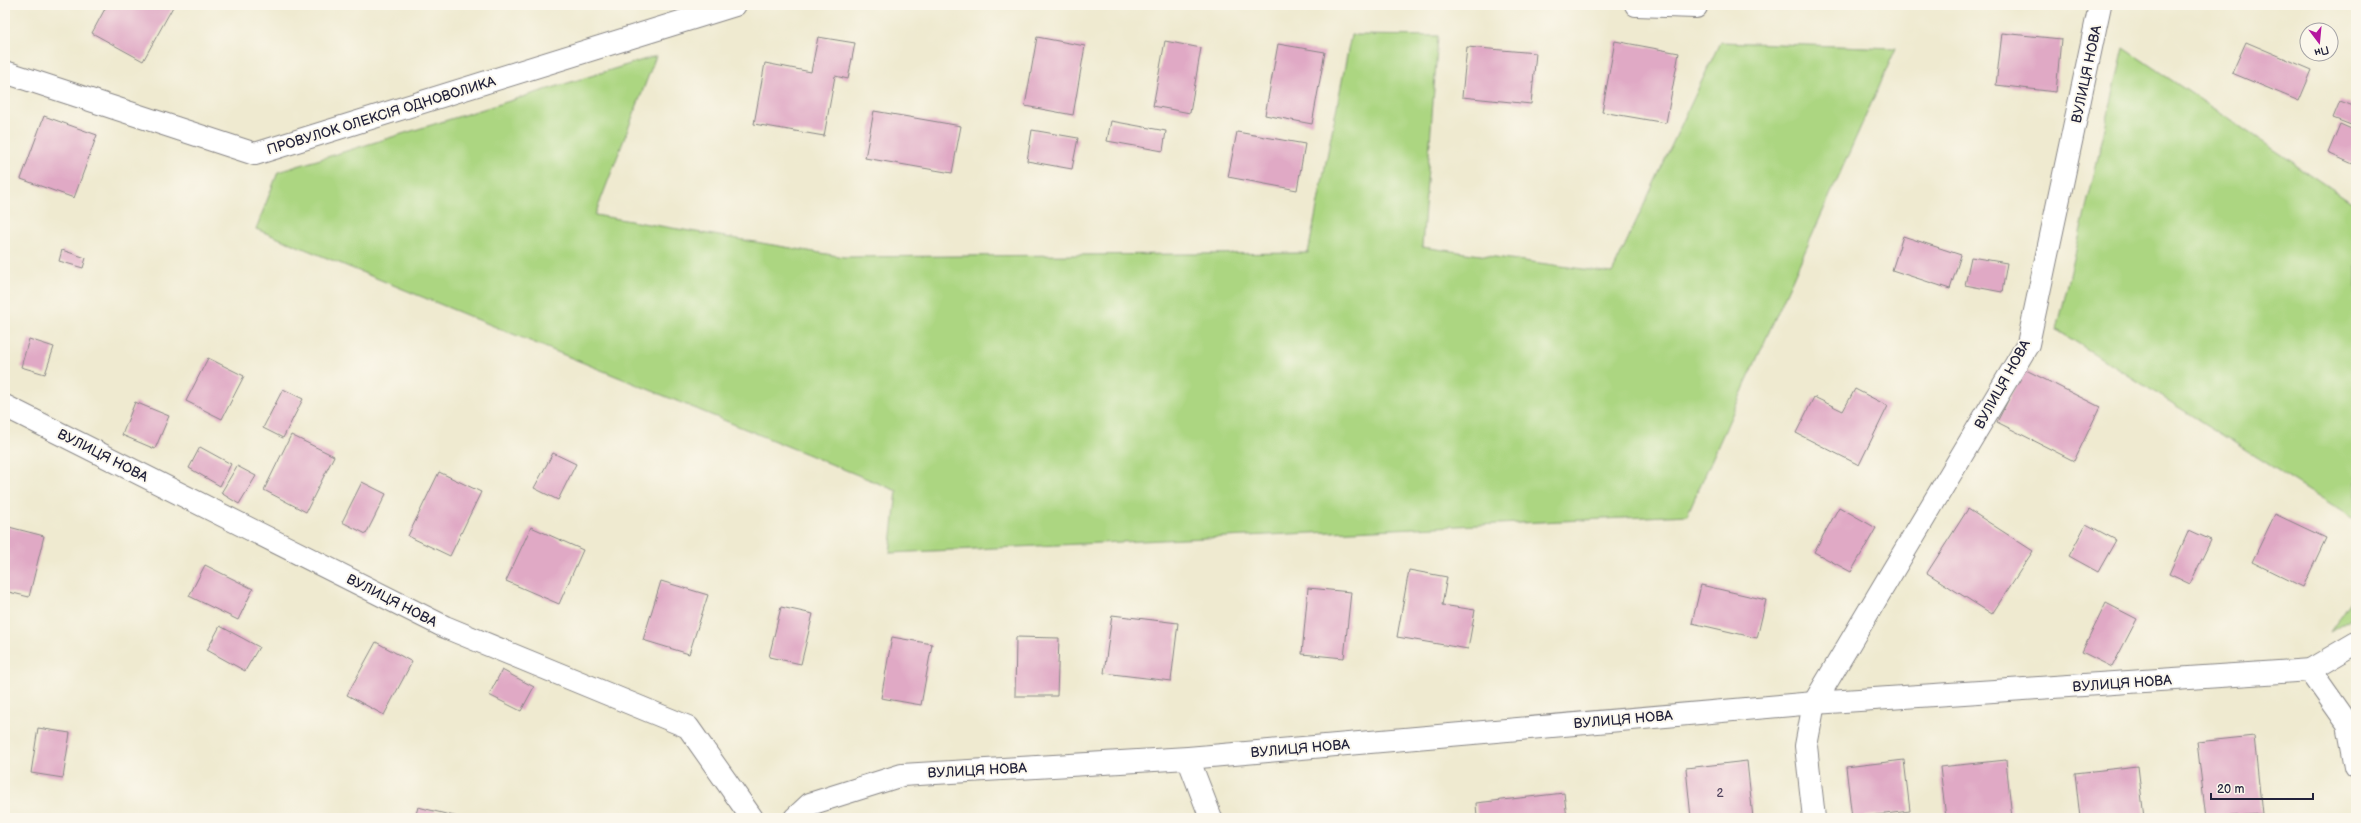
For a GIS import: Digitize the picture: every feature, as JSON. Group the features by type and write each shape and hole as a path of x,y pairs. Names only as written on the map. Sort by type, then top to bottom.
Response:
{"street":[{"name":"ПРОВУЛОК ОЛЕКСІЯ ОДНОВОЛИКА","path":"5,72 255,154 735,5"},
{"path":"1636,5 1696,7"},
{"name":"ВУЛИЦЯ НОВА","path":"1814,703 2028,344 2100,5"},
{"name":"ВУЛИЦЯ НОВА","path":"5,406 445,627 688,727 752,818"},
{"path":"2356,643 2310,670 2348,724 2356,767"},
{"name":"ВУЛИЦЯ НОВА","path":"795,818 810,804 902,775 1188,758 1814,703 2310,670"},
{"path":"1814,703 1806,746 1814,818"},
{"path":"1188,758 1211,818"}],"green space":[{"path":"1351,35 1438,36 1422,247 1612,273 1720,42 1896,48 1687,515 890,553 897,491 256,229 278,172 656,56 595,215 844,257 1308,253"},
{"path":"2124,48 2356,205 2356,520 2057,330"},
{"path":"2356,594 2356,616 2330,632"}],"building":[{"path":"107,5 174,5 143,61 92,33"},
{"path":"2002,33 2061,39 2056,92 1996,85"},
{"path":"818,37 855,43 848,79 835,76 824,136 754,124 765,63 811,72"},
{"path":"1037,37 1085,46 1073,115 1025,106"},
{"path":"1165,41 1201,48 1190,113 1153,106"},
{"path":"1615,41 1679,53 1666,123 1602,112"},
{"path":"2246,42 2312,70 2299,101 2232,73"},
{"path":"1278,44 1325,52 1312,124 1265,115"},
{"path":"1467,47 1536,53 1531,104 1462,97"},
{"path":"2340,101 2356,107 2356,127 2333,118"},
{"path":"874,111 961,126 952,173 865,158"},
{"path":"44,116 97,135 74,198 21,179"},
{"path":"1111,121 1166,131 1163,151 1107,141"},
{"path":"2340,124 2356,131 2355,165 2328,153"},
{"path":"1032,130 1078,138 1072,169 1027,161"},
{"path":"1237,132 1305,144 1297,190 1228,177"},
{"path":"1903,236 1961,255 1950,289 1892,270"},
{"path":"62,250 86,258 83,268 59,261"},
{"path":"1971,257 2007,263 2002,292 1965,285"},
{"path":"29,339 54,347 45,374 21,367"},
{"path":"208,358 244,376 222,419 186,401"},
{"path":"2024,369 2100,407 2074,461 1997,422"},
{"path":"283,389 303,399 283,438 263,428"},
{"path":"1855,389 1888,406 1859,465 1796,433 1814,397 1843,411"},
{"path":"135,402 169,416 155,449 122,435"},
{"path":"291,435 334,456 306,512 264,490"},
{"path":"200,447 231,464 220,486 189,468"},
{"path":"553,453 576,464 558,500 534,488"},
{"path":"237,466 256,476 239,504 221,493"},
{"path":"439,472 481,492 450,556 408,536"},
{"path":"362,482 386,494 366,534 342,522"},
{"path":"1839,507 1876,528 1851,572 1814,552"},
{"path":"1968,509 2033,551 1992,614 1927,573"},
{"path":"2275,514 2326,538 2303,587 2252,562"},
{"path":"2086,524 2116,540 2098,572 2069,556"},
{"path":"5,526 44,536 29,597 5,591"},
{"path":"531,527 583,550 559,604 506,581"},
{"path":"2189,530 2211,540 2190,584 2169,574"},
{"path":"205,565 253,589 238,620 189,596"},
{"path":"1409,570 1447,577 1442,605 1475,610 1468,649 1397,637"},
{"path":"661,581 708,595 689,654 643,640"},
{"path":"1701,585 1766,600 1757,638 1692,623"},
{"path":"1308,588 1351,592 1344,658 1302,654"},
{"path":"2106,603 2137,619 2112,667 2082,652"},
{"path":"781,607 813,614 801,664 769,657"},
{"path":"1112,615 1178,623 1171,681 1104,673"},
{"path":"220,626 259,647 245,671 207,650"},
{"path":"892,637 932,644 921,705 881,698"},
{"path":"1016,637 1059,638 1057,696 1015,696"},
{"path":"376,642 412,662 384,715 347,695"},
{"path":"502,670 534,687 521,711 489,695"},
{"path":"38,728 70,733 63,778 31,773"},
{"path":"2254,736 2262,814 2206,818 2197,742"},
{"path":"1904,760 1910,811 1852,818 1846,767"},
{"path":"2006,760 2012,818 1946,818 1940,767"},
{"path":"1747,761 1753,818 1691,818 1686,768"},
{"path":"2138,766 2144,818 2080,818 2075,773"},
{"path":"1564,793 1567,818 1477,818 1476,803"},
{"path":"418,807 458,817 458,818 415,818"}]}
